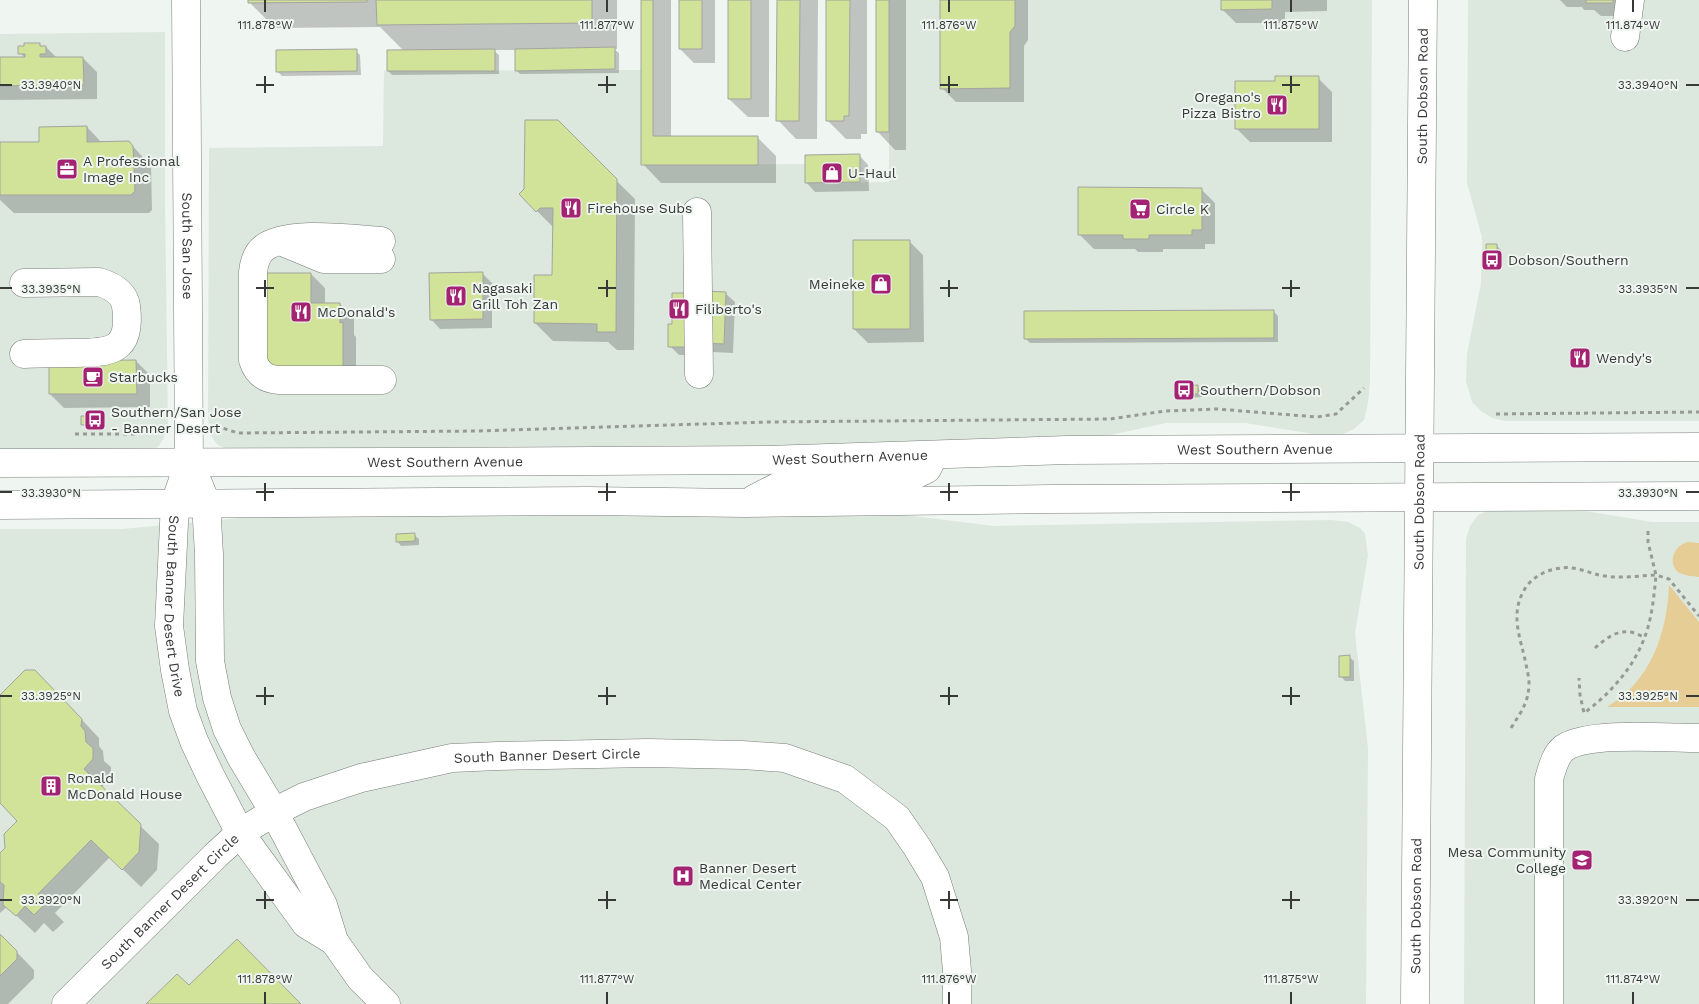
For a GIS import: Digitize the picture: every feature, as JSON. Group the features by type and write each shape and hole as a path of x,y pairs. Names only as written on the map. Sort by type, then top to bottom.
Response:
{"main road":[{"name":"South San Jose","path":"186,0 189,463"},
{"name":"South Dobson Road","path":"1415,1004 1423,0"},
{"path":"1625,37 1630,0"},
{"path":"697,212 698,374"},
{"path":"381,250 302,237 282,241 264,248 254,261 253,360 258,371 271,379 382,380"},
{"path":"24,283 99,282 107,284 121,293 125,299 127,324 123,339 118,345 105,352 24,354"},
{"name":"West Southern Avenue","path":"0,463 767,460 1067,450 1699,446"},
{"path":"746,503 787,482 912,476 927,468 934,455"},
{"path":"604,460 606,502"},
{"name":"South Banner Desert Drive","path":"189,463 206,503 209,554 210,660 217,698 230,736 274,812 323,905 334,941 360,978 386,1004"},
{"name":"South Banner Desert Drive","path":"189,463 175,503 169,626 183,712 194,741 240,833 306,924 334,941"},
{"path":"0,505 175,503 746,503 1062,499 1699,496"},
{"path":"1549,1004 1549,779 1553,763 1563,749 1583,740 1604,737 1699,738"},
{"name":"South Banner Desert Circle","path":"66,1004 240,833 274,812 304,797 361,778 452,758 638,754 742,755 785,758 844,779 897,818 936,877 954,937 957,1004"}],"path":[{"path":"216,426 238,434 478,431 767,422 1110,419 1165,411 1217,409 1317,417 1336,414 1364,388"},
{"path":"1496,414 1699,412"},
{"path":"67,434 137,434 164,426"},
{"path":"1579,678 1584,713 1611,689 1638,654 1652,611 1656,575 1648,542 1648,531"},
{"path":"1511,728 1527,702 1530,681 1517,628 1516,611 1520,596 1530,583 1543,572 1562,568 1623,577 1656,575 1669,579 1699,616"},
{"path":"1595,648 1602,641 1617,633 1629,632 1645,637"}],"shaded area":[{"path":"889,0 1372,0 1370,382 1364,420 1354,429 1343,434 1326,436 1245,423 1166,423 1106,436 704,449 229,450 218,445 213,439 210,433 208,418 209,148 383,146 384,71 641,70 642,165 805,164 805,183 889,182"},
{"path":"1468,0 1699,0 1699,421 1505,421 1492,418 1472,402 1466,381 1467,354 1481,283 1482,237 1467,183"},
{"path":"165,32 168,424 164,438 158,447 146,451 0,451 0,34"},
{"name":"Mesa Community College","path":"1573,509 1652,522 1699,522 1699,1004 1464,1004 1466,539 1470,526 1478,515 1487,511"},
{"name":"Banner Desert Medical Center","path":"872,511 994,526 1332,520 1348,522 1360,528 1365,534 1368,555 1355,633 1368,748 1366,1004 0,1004 0,529 122,529 262,516"},
{"path":"1687,542 1699,543 1699,577 1678,572 1673,563 1676,550"},
{"path":"1669,585 1699,622 1699,707 1607,707 1635,684 1654,654 1665,621"}],"building":[{"path":"248,0 367,0 367,2 248,3"},
{"path":"376,0 592,0 592,23 377,25"},
{"path":"641,0 653,0 653,136 758,136 758,165 641,165"},
{"path":"679,0 702,0 702,49 679,49"},
{"path":"728,0 751,0 751,99 728,99"},
{"path":"777,0 800,0 799,121 776,121"},
{"path":"826,0 850,0 849,116 844,116 844,121 826,121"},
{"path":"876,0 889,0 889,132 876,132"},
{"path":"940,0 1015,0 1015,26 1010,32 1010,88 940,89"},
{"path":"1221,0 1272,0 1272,9 1221,10"},
{"path":"1586,0 1613,0 1613,3 1586,3"},
{"path":"24,43 40,43 40,46 46,46 46,54 40,54 40,57 83,57 84,85 0,86 0,57 25,57 25,54 18,54 18,46 24,46"},
{"path":"615,47 615,69 515,71 515,49"},
{"path":"357,49 357,71 276,72 276,50"},
{"path":"495,49 495,71 387,71 387,50"},
{"name":"Oregano's Pizza Bistro","path":"1275,76 1319,76 1319,129 1235,129 1235,81 1275,81"},
{"path":"525,120 558,120 617,179 616,332 597,332 597,324 534,323 534,275 552,275 553,208 540,208 536,212 519,194 524,189"},
{"name":"A Professional Image Inc","path":"87,126 87,142 129,141 133,146 135,191 131,195 0,195 0,142 39,142 39,127"},
{"name":"U-Haul","path":"860,154 860,182 805,183 805,155"},
{"name":"Circle K","path":"1078,187 1202,188 1202,230 1192,230 1192,235 1149,235 1149,239 1123,239 1123,235 1078,235"},
{"name":"Meineke","path":"853,240 910,240 910,329 853,329"},
{"path":"1486,244 1497,244 1497,265 1486,265"},
{"name":"Nagasaki Grill Toh Zan","path":"483,272 483,319 430,320 429,273"},
{"name":"McDonald's","path":"261,273 311,273 311,303 340,303 340,323 343,322 343,371 261,371"},
{"path":"704,291 726,292 724,344 702,343"},
{"name":"Filiberto's","path":"672,293 687,293 690,347 668,347 668,324 672,324"},
{"path":"1274,310 1274,338 1024,339 1024,311"},
{"name":"Starbucks","path":"136,360 137,394 49,394 49,361"},
{"path":"1198,385 1198,394 1179,394 1179,386"},
{"path":"81,416 100,416 100,424 81,425"},
{"path":"415,533 415,541 396,542 396,534"},
{"path":"1350,655 1350,677 1339,677 1339,656"},
{"name":"Ronald McDonald House","path":"25,670 35,670 82,719 81,726 85,731 86,742 93,748 93,759 84,769 141,824 139,852 122,870 91,840 38,894 46,903 34,915 25,906 16,916 3,905 4,885 0,882 0,853 5,848 4,834 17,821 0,803 0,695"},
{"path":"0,934 17,951 17,959 0,976"},
{"path":"237,939 301,1004 146,1004 177,974 189,985"}],"place":[{"name":"Oregano's Pizza Bistro","path":"1277,105"},
{"name":"A Professional Image Inc","path":"67,169"},
{"name":"U-Haul","path":"832,173"},
{"name":"Firehouse Subs","path":"571,208"},
{"name":"Circle K","path":"1140,209"},
{"name":"Dobson/Southern","path":"1492,260"},
{"name":"Meineke","path":"881,284"},
{"name":"Nagasaki Grill Toh Zan","path":"456,296"},
{"name":"Filiberto's","path":"679,309"},
{"name":"McDonald's","path":"301,312"},
{"name":"Wendy's","path":"1580,358"},
{"name":"Starbucks","path":"93,377"},
{"name":"Southern/Dobson","path":"1184,390"},
{"name":"Southern/San Jose - Banner Desert","path":"95,420"},
{"name":"Ronald McDonald House","path":"51,786"},
{"name":"Mesa Community College","path":"1582,860"},
{"name":"Banner Desert Medical Center","path":"683,876"}]}
